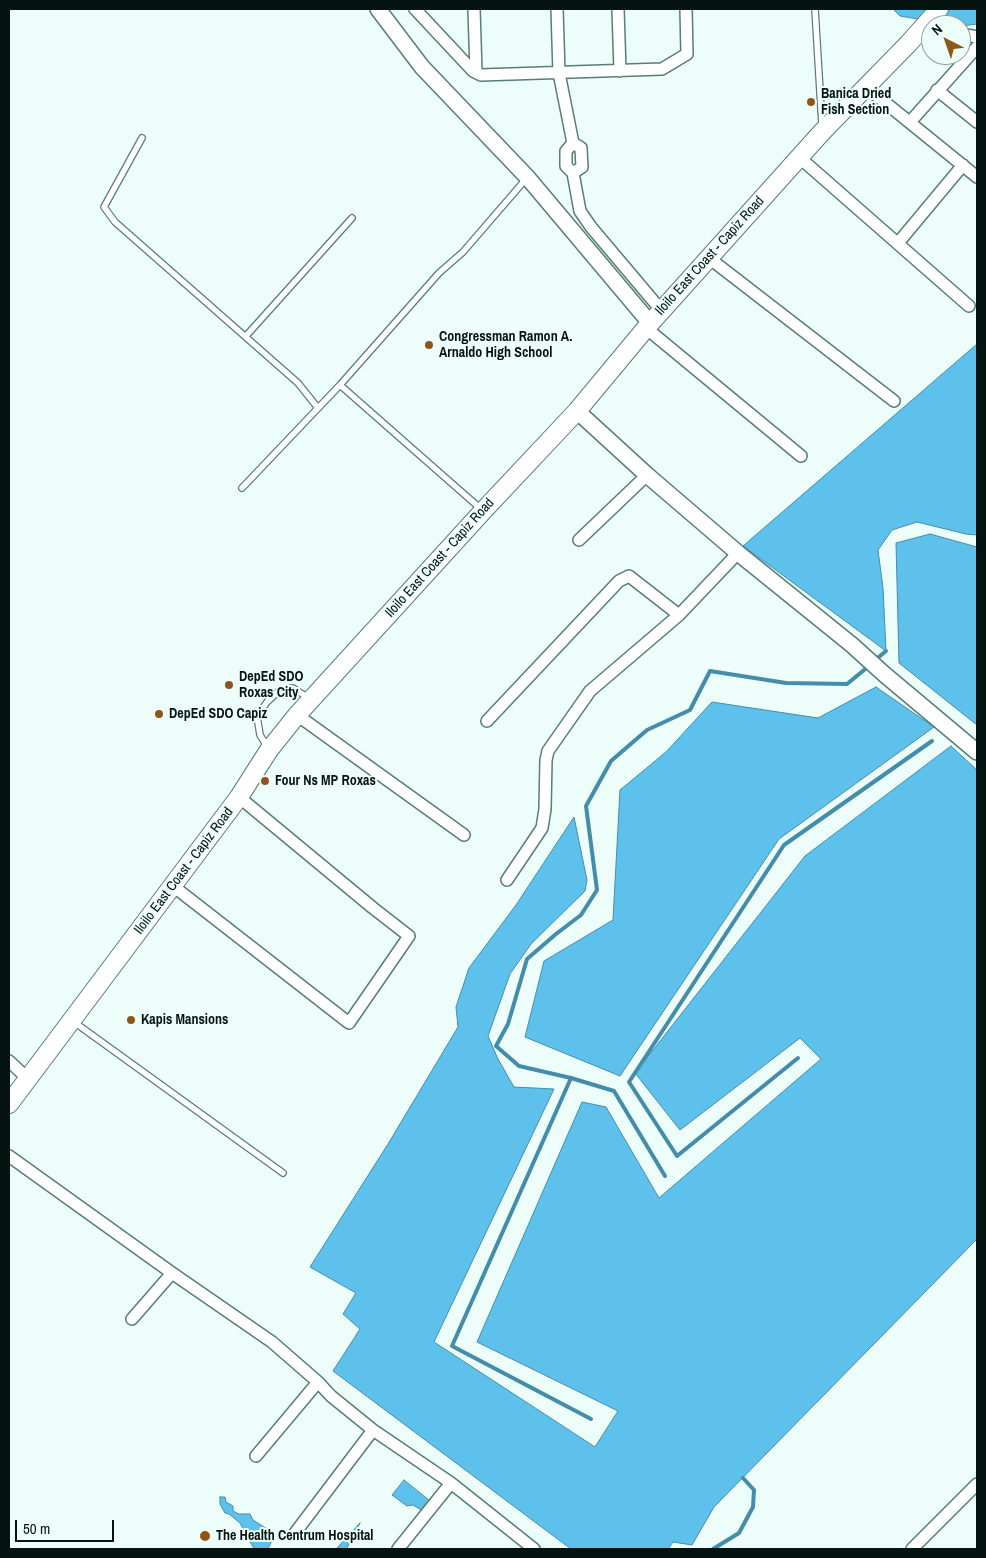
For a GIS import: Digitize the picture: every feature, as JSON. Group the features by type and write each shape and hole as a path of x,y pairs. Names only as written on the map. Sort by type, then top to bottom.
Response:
{"main road":[{"path":"378,9 422,67 528,178 652,320"},
{"name":"Iloilo East Coast - Capiz Road","path":"9,1104 239,798 269,750 297,715 577,411 652,320 822,132 910,43 939,9"},
{"path":"577,411 647,475 852,645 977,752"}],"street":[{"path":"416,9 481,75 662,69 687,54 686,9"},
{"path":"474,9 476,72"},
{"path":"557,9 559,73 573,143 581,148 582,167 573,173 580,211 652,320 800,456"},
{"path":"618,9 620,71"},
{"path":"910,122 960,65"},
{"path":"866,87 977,177"},
{"path":"937,90 977,122"},
{"path":"800,158 969,306"},
{"path":"898,243 963,165"},
{"path":"708,258 894,402"},
{"path":"579,540 647,475"},
{"path":"507,880 542,828 545,809 546,760 548,751 590,691 679,615 738,552"},
{"path":"488,720 619,581 630,576 679,615"},
{"path":"297,715 464,835"},
{"path":"173,886 349,1022 409,936 239,798"},
{"path":"9,1061 28,1079"},
{"path":"9,1156 272,1342 318,1382 331,1396 373,1430 451,1483 534,1549"},
{"path":"132,1319 172,1273"},
{"path":"256,1456 318,1382"},
{"path":"295,1533 373,1430"},
{"path":"398,1549 451,1483"},
{"path":"912,1549 977,1484"}],"lane":[{"path":"815,9 822,132"},
{"path":"142,138 104,207 116,222 298,384 318,408"},
{"path":"242,488 340,385 439,273 463,252 528,178"},
{"path":"246,336 352,218"},
{"path":"340,385 483,511"},
{"path":"269,750 260,736 257,716 267,702 279,691 293,688 311,700"},
{"path":"73,1020 283,1173"}],"water":[{"path":"893,9 977,9 977,24 971,25 971,15 921,15 921,20 900,16"},
{"path":"977,344 977,535 917,522 892,530 878,550 883,588 886,651 743,546"},
{"path":"930,534 977,547 977,725 899,663 896,543"},
{"path":"876,687 934,727 779,839 620,1076 525,1037 544,961 613,920 620,790 666,752 712,702 818,718"},
{"path":"951,746 977,770 977,1239 714,1507 692,1545 673,1542 668,1549 571,1549 333,1371 360,1329 343,1314 356,1293 310,1267 388,1144 458,1027 456,1007 469,968 516,905 574,817 587,880 585,891 531,944 510,974 488,1036 498,1059 514,1087 554,1089 434,1342 595,1447 618,1411 477,1342 582,1102 606,1107 659,1198 821,1059 800,1038 680,1130 635,1073 805,856"},
{"path":"404,1480 430,1501 423,1511 413,1505 407,1506 392,1495"},
{"path":"220,1497 225,1497 226,1502 233,1506 233,1511 239,1514 250,1514 253,1520 275,1534 268,1549 253,1547 240,1523 225,1513 220,1504"},
{"path":"360,1523 347,1549 336,1549"}],"waterway":[{"path":"874,661 886,651"},
{"path":"591,1419 452,1346 571,1078 519,1066 496,1046 508,1024 527,959 581,915 597,890 586,806 611,761 647,730 690,710 710,671 786,683 847,684 869,666"},
{"path":"798,1058 677,1156 629,1082 784,845 932,741"},
{"path":"571,1078 614,1091 665,1176"},
{"path":"713,1549 739,1533 753,1507 754,1490 743,1478"}],"place":[{"name":"Banica Dried Fish Section","path":"811,102"},
{"name":"Congressman Ramon A. Arnaldo High School","path":"429,345"},
{"name":"DepEd SDO Roxas City","path":"229,685"},
{"name":"DepEd SDO Capiz","path":"159,714"},
{"name":"Four Ns MP Roxas","path":"265,781"},
{"name":"Kapis Mansions","path":"131,1020"},
{"name":"The Health Centrum Hospital","path":"205,1536"}]}
